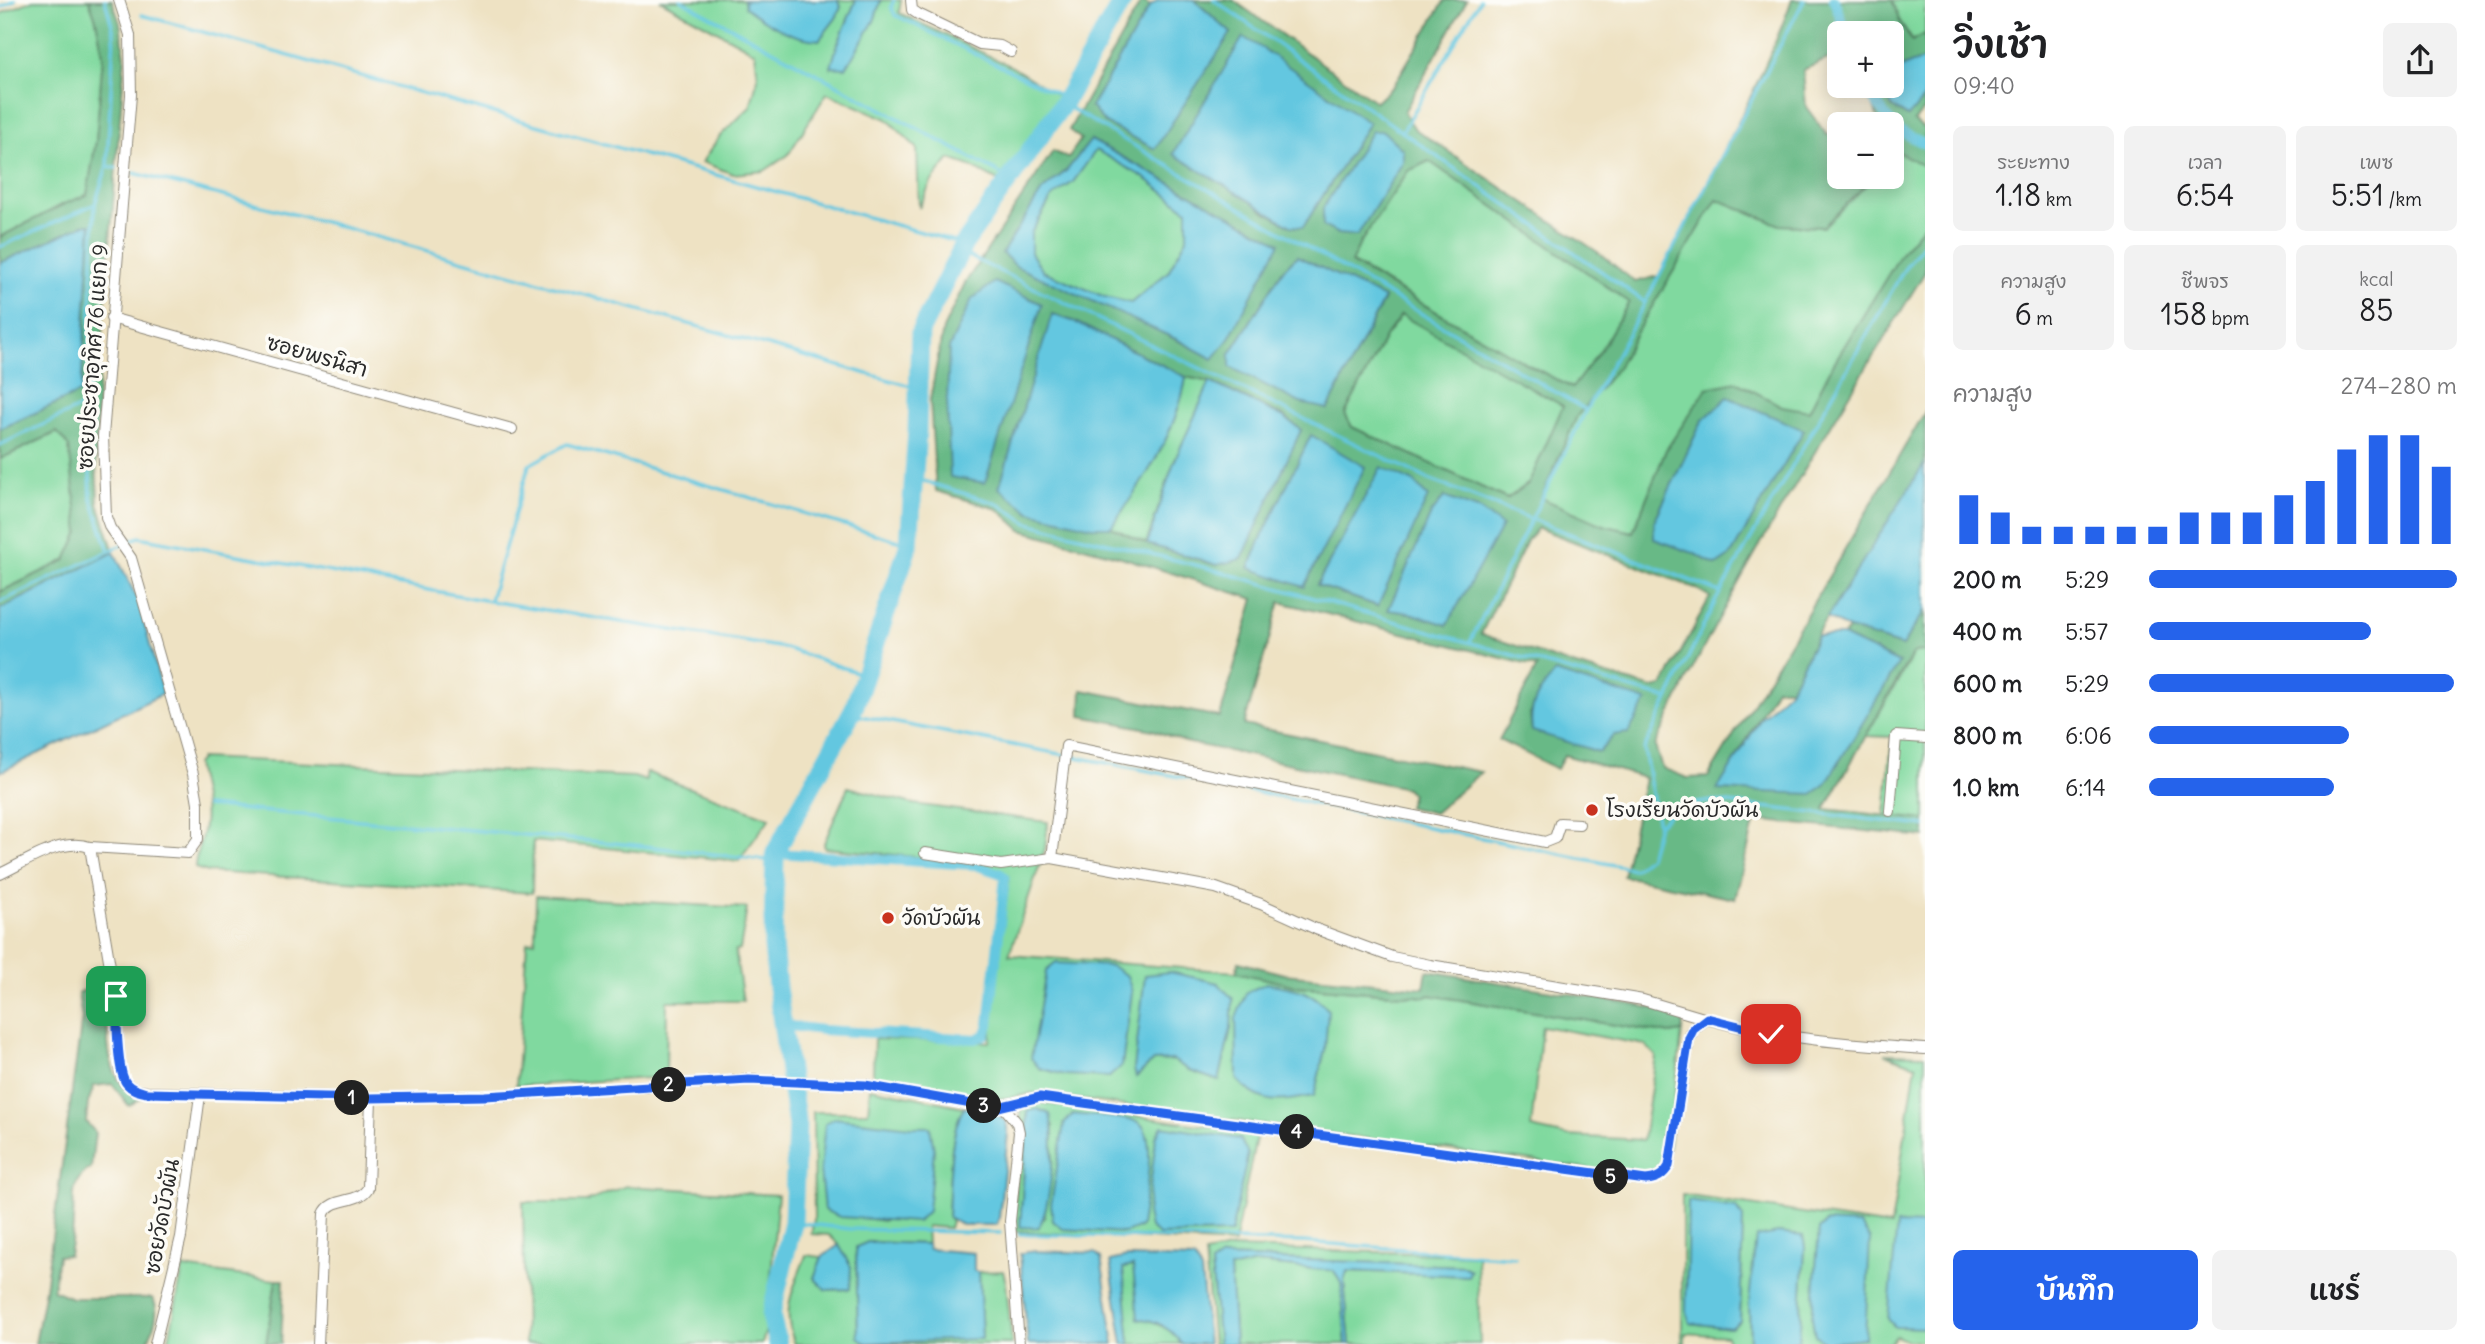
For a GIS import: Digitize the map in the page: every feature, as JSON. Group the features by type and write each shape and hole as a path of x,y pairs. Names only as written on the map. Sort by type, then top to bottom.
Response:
{"street":[{"name":"ซอยประชาอุทิศ 76 แยก 9","path":"90,847 188,853 198,839 199,822 193,775 143,593 131,558 110,528 106,517 103,436 111,318 124,202 131,83 130,35 119,0"},
{"path":"911,0 912,10 918,14 980,44 1000,46 1012,52"},
{"name":"ซอยพรนิสา","path":"111,318 512,429"},
{"path":"1890,811 1896,736 1925,738"},
{"path":"1052,858 1066,746 1545,842 1555,838 1560,823 1579,824"},
{"path":"0,874 68,844 90,847 116,996 120,1071 125,1083 135,1090 147,1093 370,1098 485,1096 749,1080 835,1082 892,1089 994,1108 1040,1097 1646,1180 1664,1174 1669,1166 1689,1038 1694,1028 1707,1018"},
{"path":"925,853 1002,865 1052,858 1216,888 1392,957 1643,1000 1771,1034 1925,1049"},
{"name":"ซอยวัดบัวผัน","path":"155,1344 181,1237 200,1095"},
{"path":"318,1344 324,1214 326,1208 331,1205 363,1196 368,1188 370,1098"},
{"path":"1004,1107 1017,1123 1019,1132 1010,1221 1019,1344"}],"green space":[{"path":"33,0 89,0 103,55 96,141 87,195 0,237 0,14"},
{"path":"89,0 112,0 120,23 125,56 98,391 96,460 98,503 114,552 0,610 0,592 66,560 79,532 69,447 57,432 0,459 0,429 81,392 91,224 83,225 0,263 0,237 87,195 96,141 103,55"},
{"path":"660,0 744,0 745,7 819,40 841,7 837,0 856,0 837,46 832,67 874,21 881,0 901,0 899,13 1012,67 1062,98 998,181 950,159 931,182 919,208 917,148 887,119 827,93 788,155 764,171 733,174 702,162 720,136 750,107 758,78 755,52"},
{"path":"1142,0 1150,6 1091,107 1231,33 1194,0 1233,0 1376,102 1393,86 1445,0 1467,0 1404,112 1415,129 1599,253 1635,282 1659,276 1746,105 1792,0 1892,0 1900,21 1827,21 1827,59 1803,70 1806,107 1827,135 1827,189 1862,189 1823,227 1780,225 1717,199 1617,368 1577,416 1541,498 1603,525 1633,532 1666,450 1707,388 1736,382 1782,406 1809,411 1831,368 1904,249 1925,224 1925,272 1749,565 1655,746 1662,768 1687,778 1708,777 1925,412 1925,465 1821,627 1791,688 1776,688 1718,790 1899,663 1843,636 1849,629 1902,646 1925,610 1925,651 1915,652 1905,666 1825,809 1925,820 1925,837 1755,820 1735,899 1623,876 1645,778 1564,755 1557,769 1499,740 1537,667 1280,602 1244,725 1481,772 1434,813 1408,807 1412,794 1406,788 1185,742 1153,730 1081,716 1082,690 1220,717 1254,599 1121,557 1021,530 998,509 936,491 930,400 943,329 965,283 1053,151 1068,158 1081,139 1069,130","holes":["1369,123 1303,227 1291,226 1261,209","1091,140 1279,243 1213,358 1003,253 1042,191 1067,170","1429,161 1629,302 1600,351 1572,388 1351,263 1360,243 1408,171","1297,256 1384,299 1328,409 1230,354 1283,270","1053,314 1075,322 1186,377 1210,382 1284,416 1301,430 1217,565 1147,544 1111,527","1401,315 1563,406 1529,483 1507,499 1352,427 1345,414 1385,337","1728,398 1716,565 1693,553 1654,522 1702,421","1444,497 1447,625 1410,613 1389,610 1431,514","1538,528 1695,588 1710,597 1663,686 1653,688 1481,634 1528,539","1347,530 1377,606 1317,585","1539,692 1614,735 1599,752 1532,730 1530,715"]},
{"path":"1892,0 1925,0 1925,34 1913,41 1904,28 1904,21 1899,20"},
{"path":"1904,28 1912,41 1925,34 1925,59 1904,67"},
{"path":"1925,97 1925,109 1914,121 1925,129 1925,167 1904,155 1904,115 1907,117"},
{"path":"1871,98 1889,98 1891,106 1900,112 1876,112"},
{"path":"1096,150 1145,178 1187,210 1187,238 1168,272 1131,303 1105,297 1042,271 1031,253 1031,233 1052,197 1073,182"},
{"path":"1904,155 1925,167 1925,224 1904,249 1831,368 1809,411 1782,407 1736,382 1666,450 1633,532 1603,525 1541,498 1577,416 1617,368 1717,199 1780,225 1823,227 1862,189 1904,189"},
{"path":"1429,161 1629,302 1600,351 1572,388 1351,262 1360,243 1408,171"},
{"path":"1401,315 1564,406 1529,483 1507,499 1352,427 1345,414 1385,337"},
{"path":"1186,377 1210,382 1174,462 1146,544 1111,527 1146,475 1167,437 1182,398"},
{"path":"58,432 69,447 79,532 66,560 0,592 0,459"},
{"path":"1915,651 1925,651 1925,820 1885,816 1892,737 1866,736"},
{"path":"201,758 634,777 646,781 646,772 770,818 738,861 533,841 532,893 208,872 195,868 205,817 196,764"},
{"path":"848,787 913,804 1048,822 1045,849 1009,955 1236,972 1296,986 1426,997 1429,995 1670,1034 1682,1032 1664,1167 1649,1173 1628,1174 1032,1093 974,1099 876,1082 873,1074 874,1039 990,1042 1009,876 999,877 993,869 938,859 825,848 824,843","holes":["1542,1026 1645,1045 1656,1056 1643,1140 1567,1136 1531,1128","1231,1028 1219,1081 1190,1071 1173,1060 1153,1061 1137,1076 1134,1069","1238,1056 1314,1095 1237,1079"]},
{"path":"536,896 747,908 740,950 735,951 743,1001 667,1001 666,1077 516,1086 527,942 535,941"},
{"path":"1239,962 1284,974 1424,988 1427,971 1614,1001 1657,1009 1684,1018 1682,1032 1670,1034 1430,995 1426,997 1296,986 1236,972"},
{"path":"108,981 107,1031 112,1064 118,1079 128,1090 142,1097 129,1106 112,1084 94,1086 88,1103 86,1122 95,1132 91,1168 76,1185 69,1255 58,1256 53,1290 72,1298 152,1298 156,1309 155,1321 147,1344 35,1344 82,1018 78,993"},
{"path":"1885,1054 1925,1055 1922,1327 1925,1328 1925,1344 1896,1336 1890,1344 1797,1344 1805,1247 1803,1237 1778,1233 1749,1301 1750,1344 1729,1344 1726,1336 1685,1333 1685,1344 1682,1344 1682,1195 1891,1226 1916,1065","holes":["1688,1201 1743,1217 1740,1321 1731,1328 1690,1323 1686,1309"]},
{"path":"870,1088 964,1107 952,1145 949,1228 926,1226 927,1244 868,1242 856,1248 858,1337 982,1339 979,1272 1003,1271 1012,1344 795,1344 789,1320 790,1299 806,1255 822,1257 814,1278 826,1290 850,1289 839,1245 829,1235 811,1234 814,1220 813,1112 868,1112","holes":["911,1127 930,1127 883,1221 864,1218"]},
{"path":"1036,1102 1257,1133 1234,1244 1014,1231 1021,1112 1024,1105","holes":["1028,1111 1053,1125 1053,1158 1044,1218 1020,1227"]},
{"path":"626,1186 778,1195 766,1330 762,1344 525,1344 523,1202 586,1202"},
{"path":"1233,1248 1477,1255 1480,1344 1350,1344 1344,1281 1347,1271 1468,1276 1463,1266 1223,1257 1211,1264 1219,1344 1213,1344 1205,1254"},
{"path":"1256,1263 1334,1271 1341,1283 1346,1344 1235,1344 1230,1269"},
{"path":"1134,1266 1149,1319 1174,1333 1181,1344 1130,1344 1122,1268"},
{"path":"183,1268 276,1280 266,1344 168,1344"},
{"path":"276,1280 284,1280 281,1344 266,1344"}],"water":[{"path":"744,0 837,0 841,7 819,40 799,37 770,24 745,7"},
{"path":"856,0 881,0 874,21 846,68 831,67 837,46"},
{"path":"1158,0 1194,0 1231,33 1155,149 1105,123 1091,107 1150,6"},
{"path":"1243,37 1369,123 1303,227 1291,226 1173,154"},
{"path":"1925,59 1925,97 1908,117 1891,106 1889,98 1904,98 1904,67"},
{"path":"1372,131 1383,131 1403,150 1403,162 1357,236 1338,234 1323,226 1323,208"},
{"path":"1091,140 1280,243 1228,340 1213,359 1178,340 1017,267 1002,253 1042,191 1067,170","holes":["1096,150 1145,178 1187,210 1187,238 1168,272 1131,303 1105,297 1043,271 1031,253 1031,233 1052,197 1073,182"]},
{"path":"91,224 81,392 0,429 0,263 83,225"},
{"path":"1297,256 1384,298 1328,409 1300,403 1230,367 1230,354 1283,270"},
{"path":"995,282 1042,304 985,483 950,477 947,401 949,348 972,299"},
{"path":"1052,314 1075,322 1186,377 1182,398 1167,437 1146,475 1111,527 1092,527 1030,512 999,488"},
{"path":"1210,382 1284,417 1301,430 1242,559 1217,565 1147,544 1174,462"},
{"path":"1728,397 1804,430 1731,555 1716,565 1693,553 1654,539 1654,522 1702,421"},
{"path":"1311,435 1365,467 1304,587 1249,568"},
{"path":"1924,464 1925,610 1902,646 1849,629 1827,618"},
{"path":"1381,467 1414,482 1428,497 1378,606 1317,585"},
{"path":"1444,497 1480,510 1502,526 1447,625 1410,613 1388,610 1431,514"},
{"path":"114,552 138,600 163,694 0,772 0,609"},
{"path":"1817,636 1843,636 1899,663 1825,785 1812,794 1717,790 1761,718 1791,688"},
{"path":"1555,672 1647,701 1628,733 1614,735 1599,752 1532,731 1533,706"},
{"path":"1056,963 1111,966 1127,976 1132,992 1122,1066 1109,1077 1065,1075 1039,1068 1031,1058 1046,971"},
{"path":"1170,972 1218,983 1233,999 1231,1028 1219,1081 1190,1071 1173,1060 1153,1061 1136,1077 1134,1069 1145,975"},
{"path":"1266,983 1308,994 1328,1010 1325,1050 1314,1096 1272,1100 1255,1095 1237,1079 1236,1018 1246,993"},
{"path":"964,1107 997,1115 1006,1121 1008,1133 996,1225 962,1225 948,1217 952,1145"},
{"path":"1038,1109 1050,1114 1052,1125 1050,1189 1038,1228 1020,1227 1028,1111"},
{"path":"1073,1114 1133,1120 1145,1129 1149,1155 1141,1227 1125,1233 1063,1229 1053,1221 1051,1204 1064,1124"},
{"path":"834,1118 930,1127 934,1150 928,1211 917,1222 840,1217 824,1210 820,1170 825,1124"},
{"path":"1162,1126 1240,1139 1248,1154 1231,1233 1159,1235 1150,1228 1147,1213 1156,1137"},
{"path":"1688,1201 1736,1208 1743,1217 1740,1321 1731,1328 1690,1323 1686,1309"},
{"path":"1826,1222 1860,1224 1870,1239 1865,1338 1826,1343 1815,1335 1812,1318 1819,1229"},
{"path":"1897,1224 1925,1225 1925,1328 1895,1327 1888,1319"},
{"path":"1778,1233 1803,1236 1805,1247 1799,1342 1750,1344 1749,1301 1756,1237"},
{"path":"868,1242 927,1244 928,1249 974,1253 974,1271 979,1272 982,1339 866,1343 858,1337 856,1247"},
{"path":"839,1245 851,1267 850,1289 826,1290 814,1278 822,1257"},
{"path":"1029,1251 1095,1253 1101,1258 1114,1344 1028,1344 1020,1254"},
{"path":"1127,1257 1194,1259 1201,1271 1208,1344 1181,1344 1163,1326 1138,1319 1133,1266 1123,1268 1130,1344 1123,1344 1110,1261"},
{"path":"1222,1257 1463,1266 1471,1270 1468,1276 1347,1271 1344,1281 1350,1344 1346,1344 1341,1283 1334,1271 1256,1263 1230,1269 1235,1344 1219,1344 1211,1264"}],"waterway":[{"path":"0,8 15,0"},
{"path":"105,0 114,33 107,166"},
{"path":"681,0 1010,179"},
{"path":"894,0 891,7 895,15 1066,98"},
{"path":"778,1344 771,1315 793,1222 797,1126 773,945 775,853 854,708 909,544 917,431 920,332 964,244 1063,104 1123,0"},
{"path":"1214,0 1645,302"},
{"path":"1402,132 1480,0"},
{"path":"1470,642 1586,410 1804,0"},
{"path":"1834,0 1842,21"},
{"path":"142,15 964,244"},
{"path":"1872,98 1896,129 1925,144"},
{"path":"1063,104 1586,410"},
{"path":"0,247 95,204 107,166 116,168"},
{"path":"134,173 328,223 918,388"},
{"path":"95,204 87,404 91,497 109,551"},
{"path":"850,714 1212,783 1634,869 1649,857 1658,825 1644,749 1716,600 1903,271 1925,242"},
{"path":"960,252 1428,479 1720,592"},
{"path":"0,445 87,404"},
{"path":"490,600 529,465 567,444 909,544"},
{"path":"913,478 999,504 1028,523 1211,569 1668,699"},
{"path":"0,602 139,537 489,601 785,648 865,675"},
{"path":"1658,825 1678,806 1712,801 1925,826"},
{"path":"206,806 635,845 774,861"},
{"path":"775,853 975,865 1005,877 989,1025 985,1035 976,1039 822,1030 782,1025"},
{"path":"793,1222 850,1229 1000,1233"},
{"path":"1019,1234 1303,1242 1515,1257"}],"place":[{"name":"โรงเรียนวัดบัวผัน","path":"1592,810"},
{"name":"วัดบัวผัน","path":"888,918"}],"route":[{"path":"116,996 120,1071 125,1083 135,1090 147,1093 370,1098 464,1097 730,1080 835,1082 892,1089 994,1108 1040,1097 1646,1180 1664,1174 1669,1166 1686,1051 1694,1028 1707,1018 1771,1034"}]}
